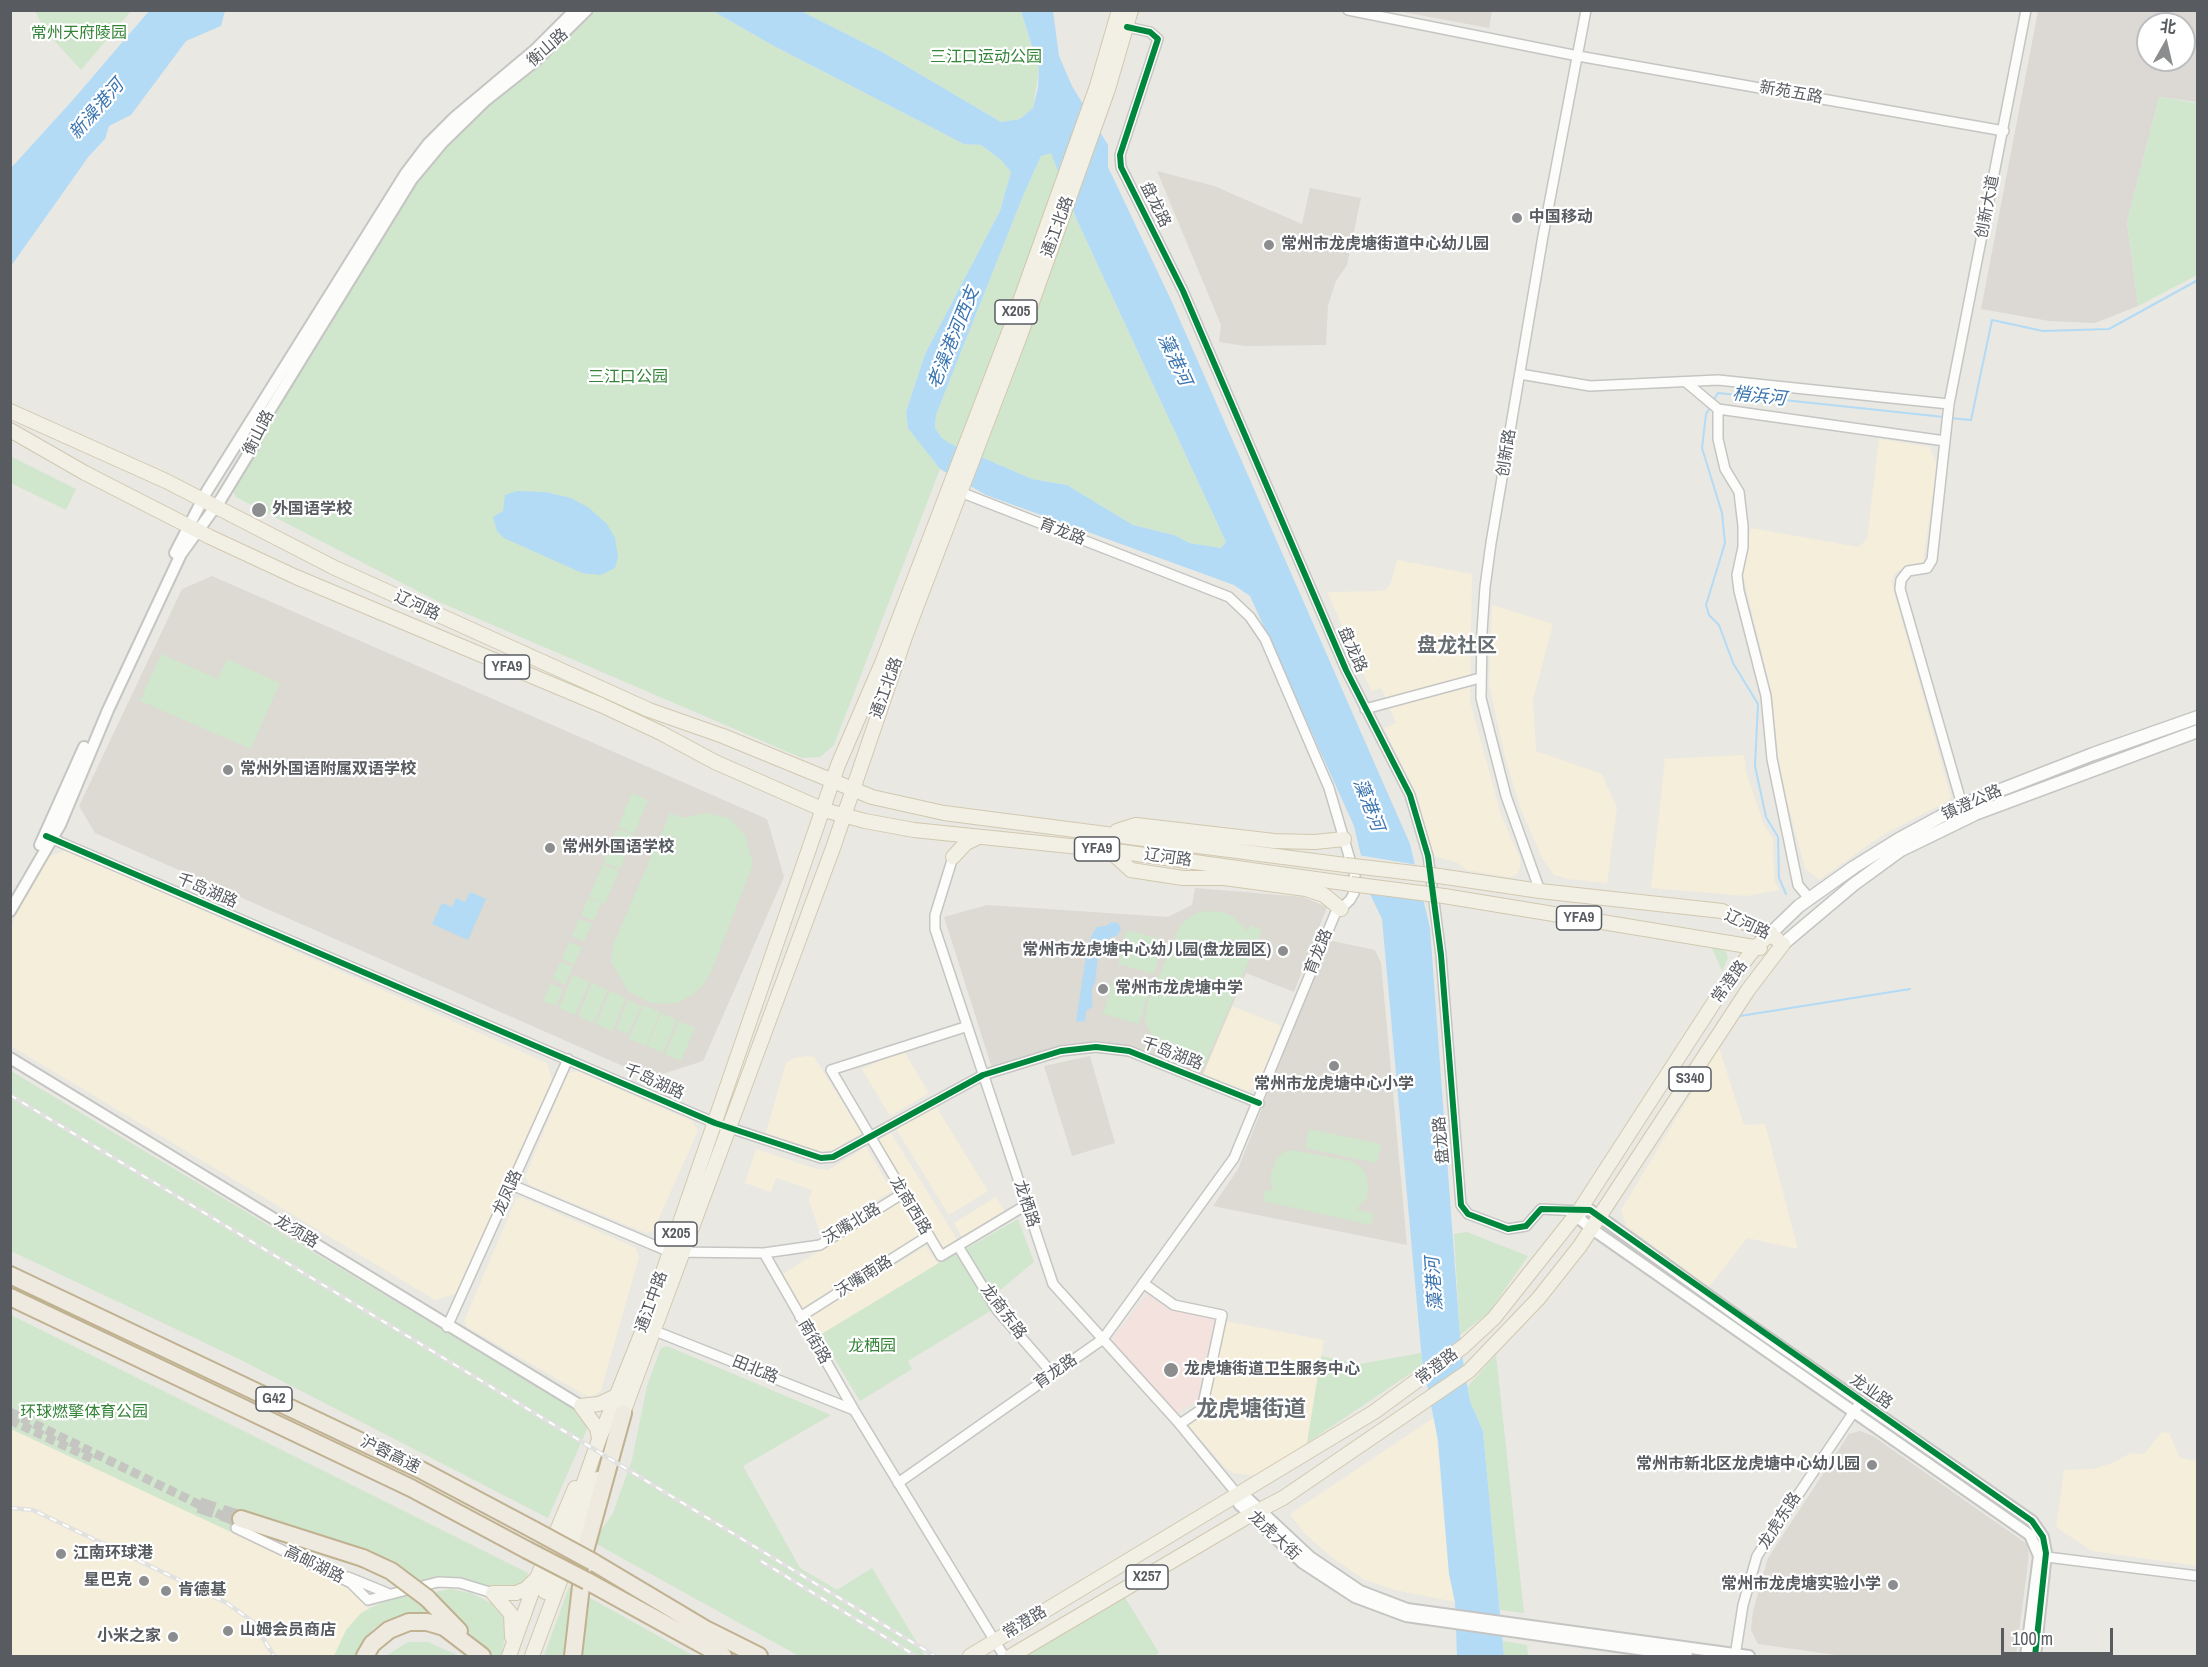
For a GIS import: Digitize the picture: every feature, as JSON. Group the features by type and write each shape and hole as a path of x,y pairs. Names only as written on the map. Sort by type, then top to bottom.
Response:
{"highway":[{"name":"沪蓉高速","path":"10,1275 421,1470 593,1562 707,1630 759,1656"},
{"name":"沪蓉高速","path":"10,1297 411,1488 723,1656"},
{"path":"573,1656 585,1551 623,1413"},
{"path":"239,1524 363,1558 391,1571 427,1598 474,1653"},
{"path":"658,1619 717,1656"},
{"path":"365,1656 378,1638 389,1630 409,1622 427,1622 444,1627 474,1653"},
{"path":"375,1656 386,1641 412,1631 445,1638 474,1653"}],"main road":[{"name":"通江北路","path":"973,440 1092,99 1119,10"},
{"name":"通江北路","path":"973,440 1068,200 1099,113 1131,10"},
{"name":"辽河路","path":"10,411 208,503 335,568 649,710 723,736 833,782"},
{"name":"辽河路","path":"10,430 192,528 296,577 601,705 725,766 824,810"},
{"path":"956,487 973,440"},
{"name":"通江北路","path":"824,810 833,782 956,487"},
{"name":"通江北路","path":"843,816 956,487"},
{"name":"镇澄公路","path":"1771,933 1809,898 1899,839 1962,805 2198,717"},
{"name":"镇澄公路","path":"1783,944 1853,885 1901,850 1975,814 2198,731"},
{"name":"YFA9","path":"833,782 851,789"},
{"name":"辽河路","path":"851,789 872,797 944,813 1112,833 1540,891 1722,911 1771,933 1783,944"},
{"name":"YFA9","path":"824,810 843,816"},
{"name":"通江中路","path":"721,1126 824,810"},
{"name":"辽河路","path":"843,816 938,832 1109,850 1444,896 1714,939 1754,949 1783,944"},
{"name":"通江中路","path":"514,1654 675,1253 721,1126 843,816"},
{"path":"1112,833 1136,825 1275,841 1315,842 1344,839"},
{"path":"938,832 949,839 953,847 953,857"},
{"path":"953,857 959,848 979,836"},
{"path":"1109,850 1131,870 1183,878 1224,878 1306,889 1324,895 1341,909"},
{"name":"常澄路","path":"970,1656 1364,1418 1423,1379 1464,1346 1494,1318 1579,1211 1731,979 1754,949 1771,933"},
{"path":"1714,939 1731,946 1738,952 1738,964 1731,979"},
{"name":"常澄路","path":"1011,1656 1255,1512 1283,1498 1469,1371 1538,1299 1592,1229 1748,990 1783,944"},
{"name":"通江中路","path":"532,1656 655,1331 675,1253"},
{"path":"581,1406 599,1404 616,1396"},
{"path":"514,1654 537,1578 567,1505 600,1437 592,1419 581,1406"},
{"path":"493,1593 516,1593 526,1589 537,1578"},
{"path":"493,1593 512,1614 514,1654"}],"street":[{"name":"衡山路","path":"10,911 49,837 100,710 192,528 411,166 428,144 455,117 536,49 575,10"},
{"name":"衡山路","path":"208,503 221,500 252,448 265,418 412,180 442,143 486,100 534,62 587,10"},
{"name":"新苑五路","path":"1348,10 1578,56 2004,131"},
{"name":"创新路","path":"1540,891 1506,796 1481,698 1480,678 1485,587 1543,236 1586,10"},
{"name":"创新大道","path":"1962,805 1900,589 1901,580 1908,571 1927,568 1932,560 1949,408 2026,10"},
{"name":"盘龙路","path":"1127,27 1150,32 1158,39 1120,155 1122,167 1183,291 1365,709 1410,795 1428,856 1441,955 1461,1205 1468,1214 1508,1229 1526,1226 1541,1209 1579,1211"},
{"path":"1520,374 1590,386 1718,380 1949,408"},
{"path":"1687,383 1714,406 1945,441"},
{"path":"1714,406 1718,439 1725,468 1739,492 1743,526 1743,547 1737,575 1739,591 1766,696 1772,759 1798,885 1809,898"},
{"name":"育龙路","path":"898,1483 1103,1339 1234,1158 1335,914 1354,893 1356,880 1329,788 1264,639 1250,617 1229,597 956,487"},
{"path":"1365,709 1480,678"},
{"name":"衡山路","path":"10,897 49,837"},
{"name":"千岛湖路","path":"49,837 721,1126 821,1158 833,1157 983,1075 1060,1051 1096,1047 1129,1051 1259,1102"},
{"name":"龙栖路","path":"953,857 934,915 935,929 965,1027 1053,1284 1180,1424 1237,1494"},
{"name":"龙商西路","path":"965,1027 831,1070 902,1194 941,1256 1026,1205"},
{"name":"龙须路","path":"10,1058 447,1327 581,1406"},
{"name":"龙凤路","path":"447,1327 568,1059"},
{"path":"512,1185 675,1253 764,1253"},
{"name":"沃嘴北路","path":"764,1253 820,1245 902,1194"},
{"name":"龙业路","path":"1857,1405 1592,1229 1581,1220 1579,1211 1590,1210 1857,1405 2030,1535 2042,1557"},
{"name":"沃嘴南路","path":"800,1317 928,1236"},
{"name":"龙商东路","path":"958,1246 997,1310 1053,1374"},
{"name":"南街路","path":"764,1253 854,1410 1004,1656"},
{"path":"1143,1283 1174,1305 1222,1315 1202,1409 1180,1424"},
{"name":"田北路","path":"655,1331 854,1410"},
{"name":"龙虎东路","path":"1735,1656 1743,1605 1757,1556 1857,1405"},
{"name":"龙虎大街","path":"1237,1494 1239,1504 1255,1512 1303,1563 1355,1597 1407,1616 1514,1629"},
{"name":"高邮湖路","path":"239,1524 387,1593"},
{"name":"高邮湖路","path":"239,1524 351,1583 368,1600 387,1593 438,1582 460,1583 493,1593"},
{"path":"2042,1557 2198,1576"},
{"path":"2026,1656 2042,1557"},
{"path":"2035,1656 2042,1557"},
{"path":"1514,1629 1749,1656"},
{"path":"1514,1629 1687,1656"}],"shaded area":[{"path":"1492,10 1489,28 1397,11"},
{"path":"2038,11 2197,11 2197,102 2159,97 2127,222 2138,306 2095,323 2049,321 1981,309"},
{"name":"常州市龙虎塘街道中心幼儿园","path":"1157,171 1214,186 1302,224 1310,188 1361,198 1347,265 1336,281 1328,305 1326,345 1245,346 1219,342 1221,325"},
{"path":"1879,439 1929,447 1937,464 1923,563 1897,571 1891,581 1951,797 1946,802 1881,836 1819,880 1805,868 1787,801 1778,755 1772,695 1743,575 1744,562 1751,528 1859,547 1867,539"},
{"path":"1397,560 1472,574 1470,701 1501,815 1520,858 1520,868 1515,876 1508,877 1466,870 1456,862 1433,856 1417,797 1384,728 1396,723 1381,688 1371,691 1327,592 1384,591 1391,583"},
{"name":"常州外国语学校","path":"212,576 767,819 784,877 703,1061 650,1078 95,833 79,806 182,589"},
{"path":"1492,605 1553,624 1533,700 1536,751 1602,774 1617,808 1607,883 1568,879 1554,875 1543,860 1520,807 1505,757 1489,685"},
{"path":"1744,755 1746,772 1764,825 1773,839 1774,879 1779,890 1747,896 1651,888 1665,759"},
{"path":"67,850 547,1063 552,1079 458,1293 435,1300 11,1046 11,926 45,858"},
{"name":"常州市龙虎塘中学","path":"1195,888 1303,897 1327,907 1294,992 1246,973 1203,1074 1134,1047 1097,1041 1061,1045 992,1068 944,917 987,905 1168,917 1192,905"},
{"name":"常州市龙虎塘中心小学","path":"1328,940 1375,950 1381,963 1407,1245 1213,1206 1238,1169"},
{"path":"1232,1006 1281,1026 1258,1086 1247,1091 1203,1074"},
{"path":"1719,1048 1744,1125 1765,1124 1798,1249 1747,1238 1709,1287 1626,1226 1621,1210"},
{"path":"903,1050 929,1093 890,1116 862,1069"},
{"path":"1090,1056 1115,1143 1072,1156 1044,1066"},
{"path":"814,1057 862,1133 834,1150 821,1152 765,1135 786,1063 794,1058"},
{"path":"578,1071 692,1121 698,1131 653,1231 646,1233 530,1185 525,1177 568,1073"},
{"path":"935,1105 988,1191 949,1215 896,1129"},
{"path":"891,1133 958,1241 941,1252 874,1143"},
{"path":"866,1147 892,1191 821,1235 809,1201 812,1190 776,1178 771,1192 745,1183 756,1149 817,1169 828,1170"},
{"path":"521,1197 636,1248 639,1257 601,1390 595,1395 587,1396 467,1327 464,1321 516,1199"},
{"path":"996,1197 1006,1213 963,1239 954,1223"},
{"path":"899,1201 921,1234 802,1308 781,1275"},
{"path":"926,1246 938,1264 818,1336 807,1318"},
{"name":"龙虎塘街道卫生服务中心","path":"1147,1294 1170,1310 1217,1319 1199,1399 1176,1414 1111,1341"},
{"path":"1225,1321 1324,1340 1307,1443 1261,1473 1251,1475 1233,1473 1188,1425 1204,1415"},
{"path":"1435,1417 1449,1574 1455,1602 1395,1590 1365,1580 1330,1556 1303,1532 1290,1514"},
{"name":"江南环球港","path":"11,1429 340,1583 356,1595 368,1609 361,1613 334,1656 11,1656"},
{"name":"常州市龙虎塘实验小学","path":"1860,1431 1873,1436 2027,1544 2029,1555 2016,1656 1843,1656 1758,1644 1751,1630 1753,1611 1768,1558 1849,1434"},
{"path":"2162,1432 2169,1433 2180,1458 2197,1461 2197,1566 2092,1551 2056,1527 2064,1470 2093,1469 2112,1463 2131,1453 2144,1454"}],"green space":[{"name":"常州天府陵园","path":"35,11 131,11 81,70 44,29"},
{"name":"三江口公园","path":"596,11 713,11 772,45 964,144 981,145 1001,160 1011,172 1000,211 925,354 906,412 908,427 940,469 834,745 820,757 802,758 437,601 236,497 233,491 258,447 269,419 422,175 488,103 555,51"},
{"name":"三江口运动公园","path":"801,11 1021,11 1039,70 1033,108 1020,119 1001,122 884,53"},
{"path":"2159,97 2197,103 2197,275 2138,306 2127,222"},
{"path":"1051,152 1076,218 1226,542 1221,548 1188,543 1174,535 1133,525 1067,485 1032,479 949,443 935,428 936,415 1023,196 1041,156"},
{"path":"10,456 76,489 66,510 11,483"},
{"path":"161,654 218,679 227,659 280,683 251,749 140,701"},
{"path":"632,793 648,800 634,834 618,827"},
{"path":"670,813 683,818 706,813 729,818 745,835 753,864 712,970 704,984 694,994 679,1002 666,1004 651,1003 628,991 611,962 613,945"},
{"path":"617,829 634,835 620,869 603,862"},
{"path":"603,864 619,871 605,904 589,897"},
{"path":"588,898 601,903 594,921 581,915"},
{"path":"1202,911 1223,912 1234,917 1248,931 1251,925 1262,930 1203,1069 1193,1065 1199,1050 1176,1052 1160,1045 1147,1027 1145,1017 1147,1004 1180,926 1191,916"},
{"path":"579,919 592,924 584,941 572,936"},
{"path":"1127,930 1164,940 1154,974 1118,964"},
{"path":"569,942 582,947 574,965 562,959"},
{"path":"1711,946 1726,952 1728,958 1722,971"},
{"path":"560,962 573,967 565,985 553,979"},
{"path":"573,975 590,982 575,1015 559,1008"},
{"path":"1113,979 1149,990 1139,1024 1103,1014"},
{"path":"592,983 608,990 594,1023 578,1016"},
{"path":"551,984 563,989 556,1006 543,1001"},
{"path":"610,991 626,998 612,1031 596,1024"},
{"path":"628,1000 641,1006 628,1034 616,1029"},
{"path":"643,1005 660,1012 646,1046 629,1039"},
{"path":"661,1013 677,1020 663,1053 647,1046"},
{"path":"679,1021 695,1028 681,1061 665,1054"},
{"path":"11,1071 580,1412 587,1429 548,1518 241,1360 11,1251"},
{"path":"1309,1129 1381,1144 1377,1163 1305,1148"},
{"path":"1292,1150 1351,1161 1362,1168 1367,1177 1368,1191 1366,1199 1356,1209 1374,1214 1371,1225 1263,1201 1265,1190 1273,1191 1270,1176 1276,1159 1282,1153"},
{"path":"1018,1219 1034,1262 993,1296 964,1250"},
{"path":"1467,1232 1528,1256 1489,1312 1460,1335 1454,1234"},
{"name":"龙栖园","path":"957,1252 992,1310 908,1361 912,1369 860,1401 820,1335"},
{"name":"环球燃擎体育公园","path":"11,1315 528,1573 525,1583 522,1588 487,1587 459,1578 417,1581 388,1561 240,1514 231,1532 11,1429"},
{"path":"667,1346 831,1415 743,1466 800,1568 837,1590 872,1568 925,1656 799,1656 593,1542 613,1513 632,1460 647,1386 661,1348"},
{"path":"1421,1353 1423,1365 1307,1443 1321,1356 1360,1364"},
{"path":"1496,1355 1524,1613 1500,1610 1483,1431 1470,1401 1468,1386"},
{"path":"569,1587 573,1589 567,1624 565,1656 544,1656"},
{"path":"451,1589 471,1593 491,1603 503,1617 506,1633 501,1656 491,1656 430,1593"},
{"path":"413,1593 441,1619 421,1614 398,1616 374,1628 362,1644 357,1656 334,1656 346,1630 361,1613 382,1602"},
{"path":"583,1594 694,1656 579,1656"},
{"path":"1123,1594 1159,1653 1153,1656 1021,1656"},
{"path":"1503,1641 1527,1645 1528,1656 1504,1656"},
{"path":"408,1642 428,1642 459,1656 386,1656"}],"water":[{"name":"新澡港河","path":"149,11 225,11 221,26 186,41 131,115 109,126 105,139 89,156 11,266 11,168"},
{"path":"713,11 801,11 884,53 1001,122 1020,119 1033,108 1038,88 1039,69 1021,11 1053,11 1059,56 1072,86 1108,145 1108,167 1171,300 1410,844 1430,928 1461,1349 1470,1401 1483,1431 1504,1656 1457,1656 1455,1602 1449,1574 1438,1440 1422,1360 1382,919 1370,894 1354,826 1250,596 1234,585 986,495 940,469 908,428 906,412 925,354 1000,211 1011,172 1001,160 981,145 964,144 772,45","holes":["1051,153 1076,218 1226,542 1221,548 1189,543 1174,535 1133,525 1067,485 1032,479 949,443 935,428 936,415 1041,156"]},
{"path":"517,491 545,492 571,498 589,508 607,524 615,538 618,557 615,568 601,575 582,573 504,538 497,531 493,517 503,511 505,495"},
{"path":"470,892 486,899 468,940 432,924 442,903 452,907 456,898 465,902"},
{"path":"1112,922 1118,923 1121,928 1118,935 1103,941 1092,989 1092,1007 1086,1011 1085,1021 1076,1022 1087,949 1092,935 1097,927 1106,926"}],"pier":[{"path":"1358,855 1418,865 1428,900 1366,890"}],"waterway":[{"name":"梢浜河","path":"1950,418 1971,420 1992,320 2043,331 2109,329 2198,280"},
{"name":"梢浜河","path":"1713,401 1718,393 1944,417"},
{"name":"梢浜河","path":"1711,406 1706,414 1702,448 1722,513 1725,543 1706,605 1709,615 1719,625 1733,663 1758,704 1755,766 1766,817 1778,837 1779,878 1786,894"},
{"path":"1740,1016 1910,989"}],"tunnel":[{"path":"10,1412 239,1524"},
{"path":"10,1420 95,1460"},
{"path":"199,1505 241,1519"}],"railway":[{"path":"10,1095 935,1656"},
{"path":"10,1508 33,1510 227,1603 253,1622 274,1656"},
{"path":"761,1561 916,1656"}],"cycle path":[{"path":"1127,27 1150,32 1158,39 1120,155 1121,167 1183,291 1346,670 1410,795 1428,856 1441,955 1461,1205 1468,1214 1508,1229 1526,1226 1541,1209 1590,1210 2032,1521 2043,1537 2046,1553 2035,1656"},
{"path":"46,836 715,1123 821,1158 833,1157 983,1075 1061,1051 1096,1047 1129,1051 1259,1103"}],"place":[{"name":"中国移动","path":"1517,218"},
{"name":"常州市龙虎塘街道中心幼儿园","path":"1269,245"},
{"name":"外国语学校","path":"259,510"},
{"name":"常州外国语附属双语学校","path":"228,770"},
{"name":"常州外国语学校","path":"550,848"},
{"name":"常州市龙虎塘中心幼儿园(盘龙园区)","path":"1283,951"},
{"name":"常州市龙虎塘中学","path":"1103,989"},
{"name":"常州市龙虎塘中心小学","path":"1334,1066"},
{"name":"龙虎塘街道卫生服务中心","path":"1171,1370"},
{"name":"常州市新北区龙虎塘中心幼儿园","path":"1872,1465"},
{"name":"江南环球港","path":"61,1554"},
{"name":"星巴克","path":"144,1581"},
{"name":"常州市龙虎塘实验小学","path":"1893,1585"},
{"name":"肯德基","path":"166,1591"},
{"name":"山姆会员商店","path":"228,1631"},
{"name":"小米之家","path":"173,1637"}],"district":[{"name":"盘龙社区","path":"1457,647"},
{"name":"龙虎塘街道","path":"1251,1410"}],"water label":[{"name":"老澡港河西支","path":"954,338"},
{"name":"藻港河","path":"1174,360"},
{"name":"藻港河","path":"1368,805"},
{"name":"藻港河","path":"1435,1284"}]}
